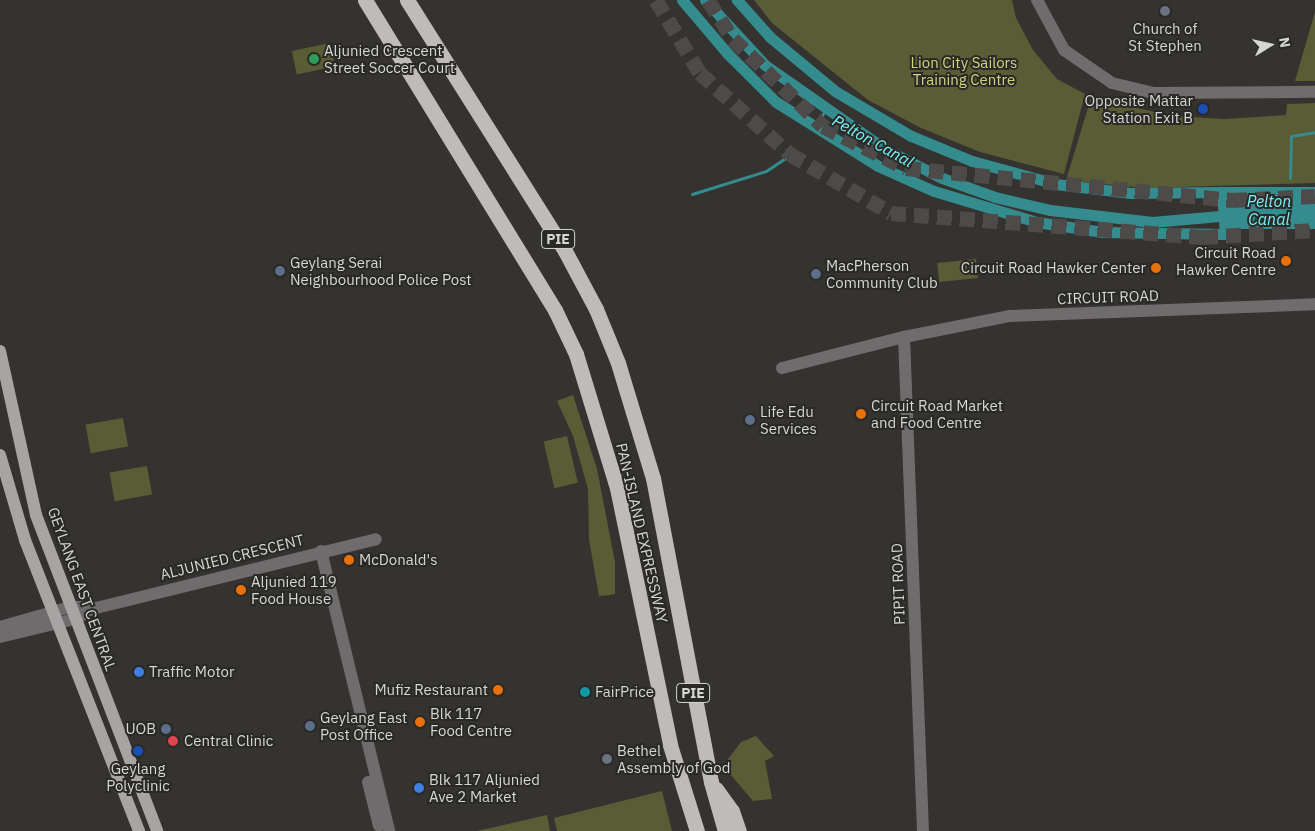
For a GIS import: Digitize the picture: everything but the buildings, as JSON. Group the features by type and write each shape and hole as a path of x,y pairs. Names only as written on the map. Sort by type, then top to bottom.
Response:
{"highway":[{"name":"PAN-ISLAND EXPRESSWAY","path":"365,0 555,310 584,376 617,488 670,745 696,831"},
{"name":"PAN-ISLAND EXPRESSWAY","path":"407,0 565,251 596,309 624,379 642,434 664,529 674,604 711,782 725,831"},
{"path":"670,745 688,831"},
{"path":"711,782 726,800 739,831"}],"main road":[{"name":"GEYLANG EAST CENTRAL","path":"0,351 35,510 72,613 157,831"},
{"path":"0,455 17,517 54,617 139,831"}],"street":[{"path":"1037,0 1064,50 1088,69 1112,83 1135,90 1176,94 1315,92"},
{"name":"CIRCUIT ROAD","path":"782,368 904,336 1009,316 1315,304"},
{"name":"PIPIT ROAD","path":"904,336 923,831"},
{"name":"ALJUNIED CRESCENT","path":"54,617 376,539"},
{"path":"318,552 380,831"},
{"path":"318,552 389,831"},
{"path":"0,627 54,617"},
{"path":"0,637 54,617"}],"green space":[{"name":"Lion City Sailors Training Centre","path":"754,0 1012,0 1016,18 1033,50 1057,79 1085,94 1064,174 980,152 921,128 868,100 772,23"},
{"path":"1315,12 1315,81 1295,81"},
{"name":"Aljunied Crescent Street Soccer Court","path":"330,43 335,66 297,75 292,51"},
{"path":"1091,98 1173,116 1225,119 1286,115 1287,104 1315,103 1315,183 1144,188 1066,180"},
{"path":"976,259 978,278 939,282 937,263"},
{"path":"573,395 597,469 615,562 615,594 610,595 599,596 589,540 588,489 573,436 557,401"},
{"path":"123,418 128,447 91,453 86,425"},
{"path":"567,436 578,483 554,488 544,441"},
{"path":"147,466 152,495 115,501 110,473"},
{"path":"756,736 774,756 765,761 772,799 753,801 730,774 728,759 741,742"},
{"path":"662,791 672,831 557,831 554,818"},
{"path":"547,815 550,831 477,831"}],"water":[{"name":"Pelton Canal","path":"1222,187 1315,187 1315,229 1222,229"}],"waterway":[{"name":"Pelton Canal","path":"682,0 728,54 776,102 878,166 934,191 1037,222 1102,232 1225,234 1222,192 1131,193 1056,184 972,161 911,136 835,91 770,37 737,0"},
{"name":"Pelton Canal","path":"705,0 765,65 885,149 942,178 995,197 1050,210 1152,222 1231,215"},
{"path":"815,128 826,108"},
{"path":"1290,178 1291,136 1315,132"},
{"path":"692,194 766,171 785,158"}],"tunnel":[{"path":"656,0 700,73 790,154 891,213 1203,237 1315,230"},
{"path":"708,0 733,39 823,126 906,168 1232,200 1315,196"}],"place":[{"name":"Church of St Stephen","path":"1165,11"},
{"name":"Aljunied Crescent Street Soccer Court","path":"314,59"},
{"name":"Opposite Mattar Station Exit B","path":"1203,109"},
{"name":"Circuit Road Hawker Centre","path":"1286,261"},
{"name":"Circuit Road Hawker Center","path":"1156,268"},
{"name":"Geylang Serai Neighbourhood Police Post","path":"280,271"},
{"name":"MacPherson Community Club","path":"816,274"},
{"name":"Circuit Road Market and Food Centre","path":"861,414"},
{"name":"Life Edu Services","path":"750,420"},
{"name":"McDonald's","path":"349,560"},
{"name":"Aljunied 119 Food House","path":"241,590"},
{"name":"Traffic Motor","path":"139,672"},
{"name":"Mufiz Restaurant","path":"498,690"},
{"name":"FairPrice","path":"585,692"},
{"name":"Blk 117 Food Centre","path":"420,722"},
{"name":"Geylang East Post Office","path":"310,726"},
{"name":"UOB","path":"166,729"},
{"name":"Central Clinic","path":"173,741"},
{"name":"Geylang Polyclinic","path":"138,751"},
{"name":"Bethel Assembly of God","path":"607,759"},
{"name":"Blk 117 Aljunied Ave 2 Market","path":"419,788"}]}
